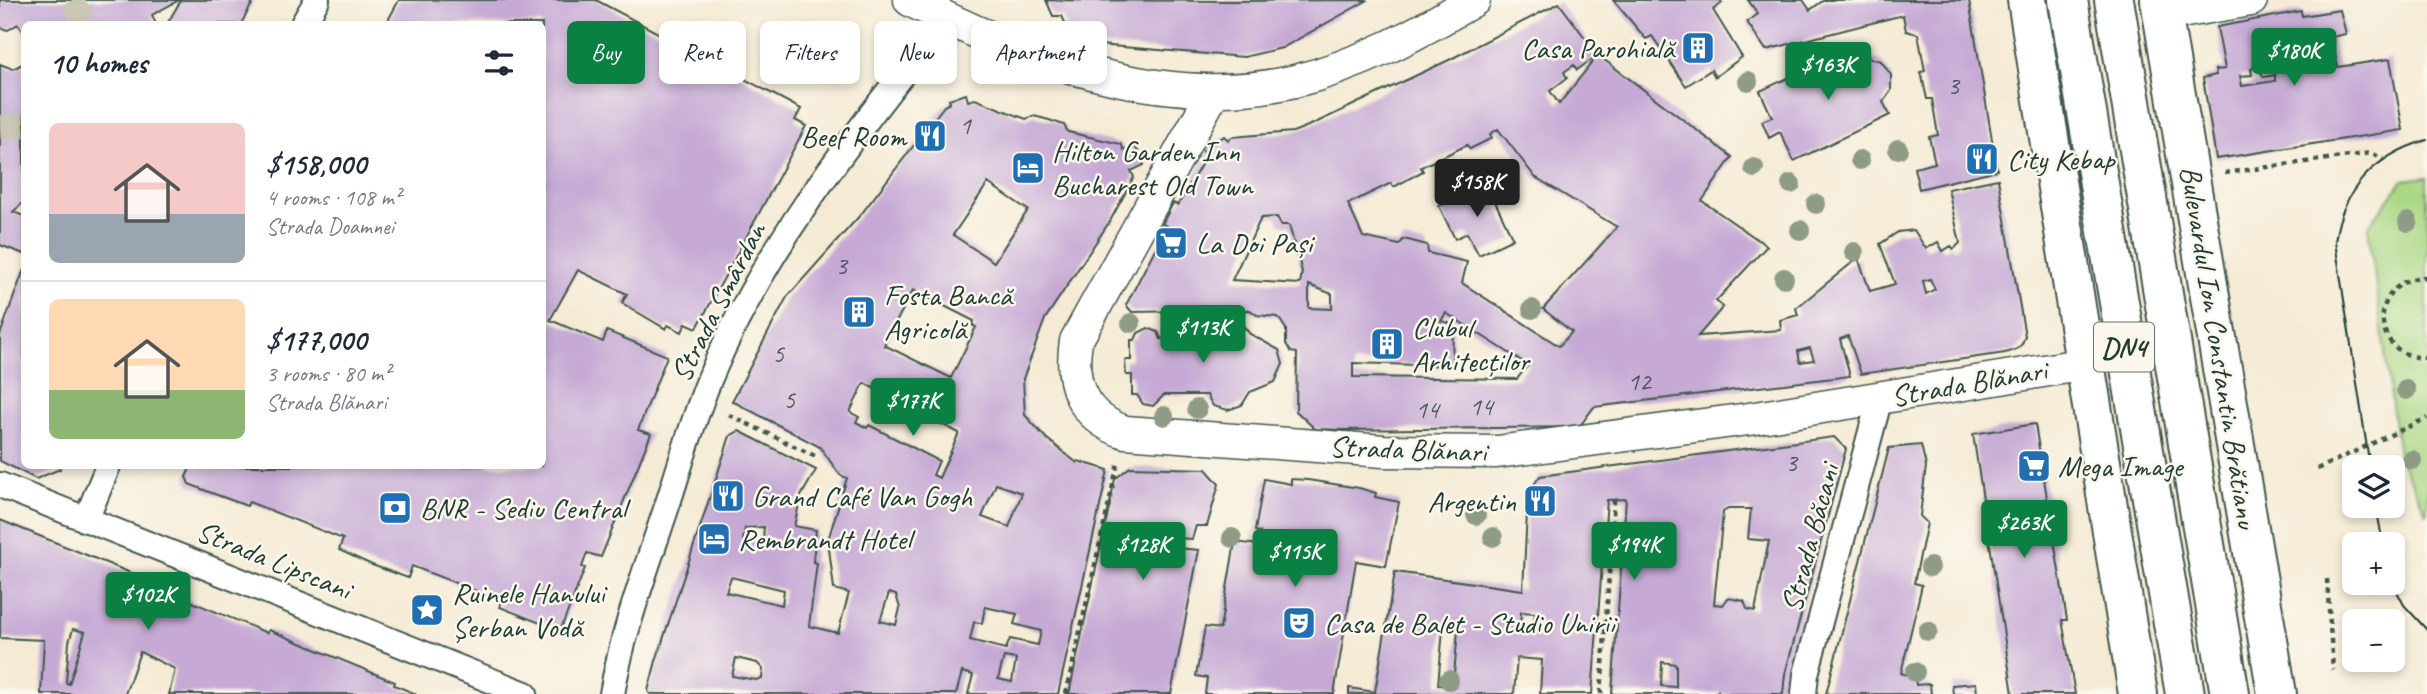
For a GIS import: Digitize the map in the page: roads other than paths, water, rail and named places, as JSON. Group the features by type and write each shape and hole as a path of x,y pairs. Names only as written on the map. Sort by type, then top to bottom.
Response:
{"main road":[{"name":"DN4","path":"2027,0 2138,694"},
{"name":"DN4","path":"2068,0 2185,694"},
{"name":"Bulevardul Ion Constantin Brătianu","path":"2114,0 2230,694"},
{"name":"Bulevardul Ion Constantin Brătianu","path":"2161,7 2277,694"}],"street":[{"path":"305,21 317,0"},
{"path":"911,0 953,9 986,36 1080,68 1147,83 1213,91 1294,81 1358,61 1396,45 1474,0"},
{"path":"2161,7 2251,0"},
{"name":"Strada Smârdan","path":"612,694 629,621 713,371 755,289 795,221 897,79 953,9"},
{"name":"Strada Blănari","path":"1213,91 1084,322 1076,341 1074,377 1085,406 1109,426 1125,432 1384,451 1497,452 1618,439 2086,364"},
{"name":"Strada Băcani","path":"1804,694 1806,674 1880,398"},
{"path":"86,520 107,469"},
{"name":"Strada Lipscani","path":"0,485 525,694"}],"tunnel":[{"path":"72,0 83,21"},
{"path":"0,127 21,126"}],"tram line":[{"path":"2368,455 2335,242 2345,205 2364,176 2392,155 2427,140"},
{"path":"2378,518 2381,532"},
{"path":"2399,595 2404,605 2427,630"}],"place":[{"name":"Casa Parohială","path":"1698,48"},
{"name":"Beef Room","path":"930,136"},
{"name":"City Kebap","path":"1982,159"},
{"name":"Hilton Garden Inn Bucharest Old Town","path":"1028,168"},
{"name":"La Doi Pași","path":"1171,243"},
{"name":"Fosta Bancă Agricolă","path":"859,312"},
{"name":"Clubul Arhitecților","path":"1387,344"},
{"name":"Mega Image","path":"2034,466"},
{"name":"Grand Café Van Gogh","path":"728,496"},
{"name":"Argentin","path":"1540,501"},
{"name":"BNR - Sediu Central","path":"395,508"},
{"name":"Rembrandt Hotel","path":"714,539"},
{"name":"Ruinele Hanului Șerban Vodă","path":"427,610"},
{"name":"Casa de Balet - Studio Unirii","path":"1299,623"}]}
